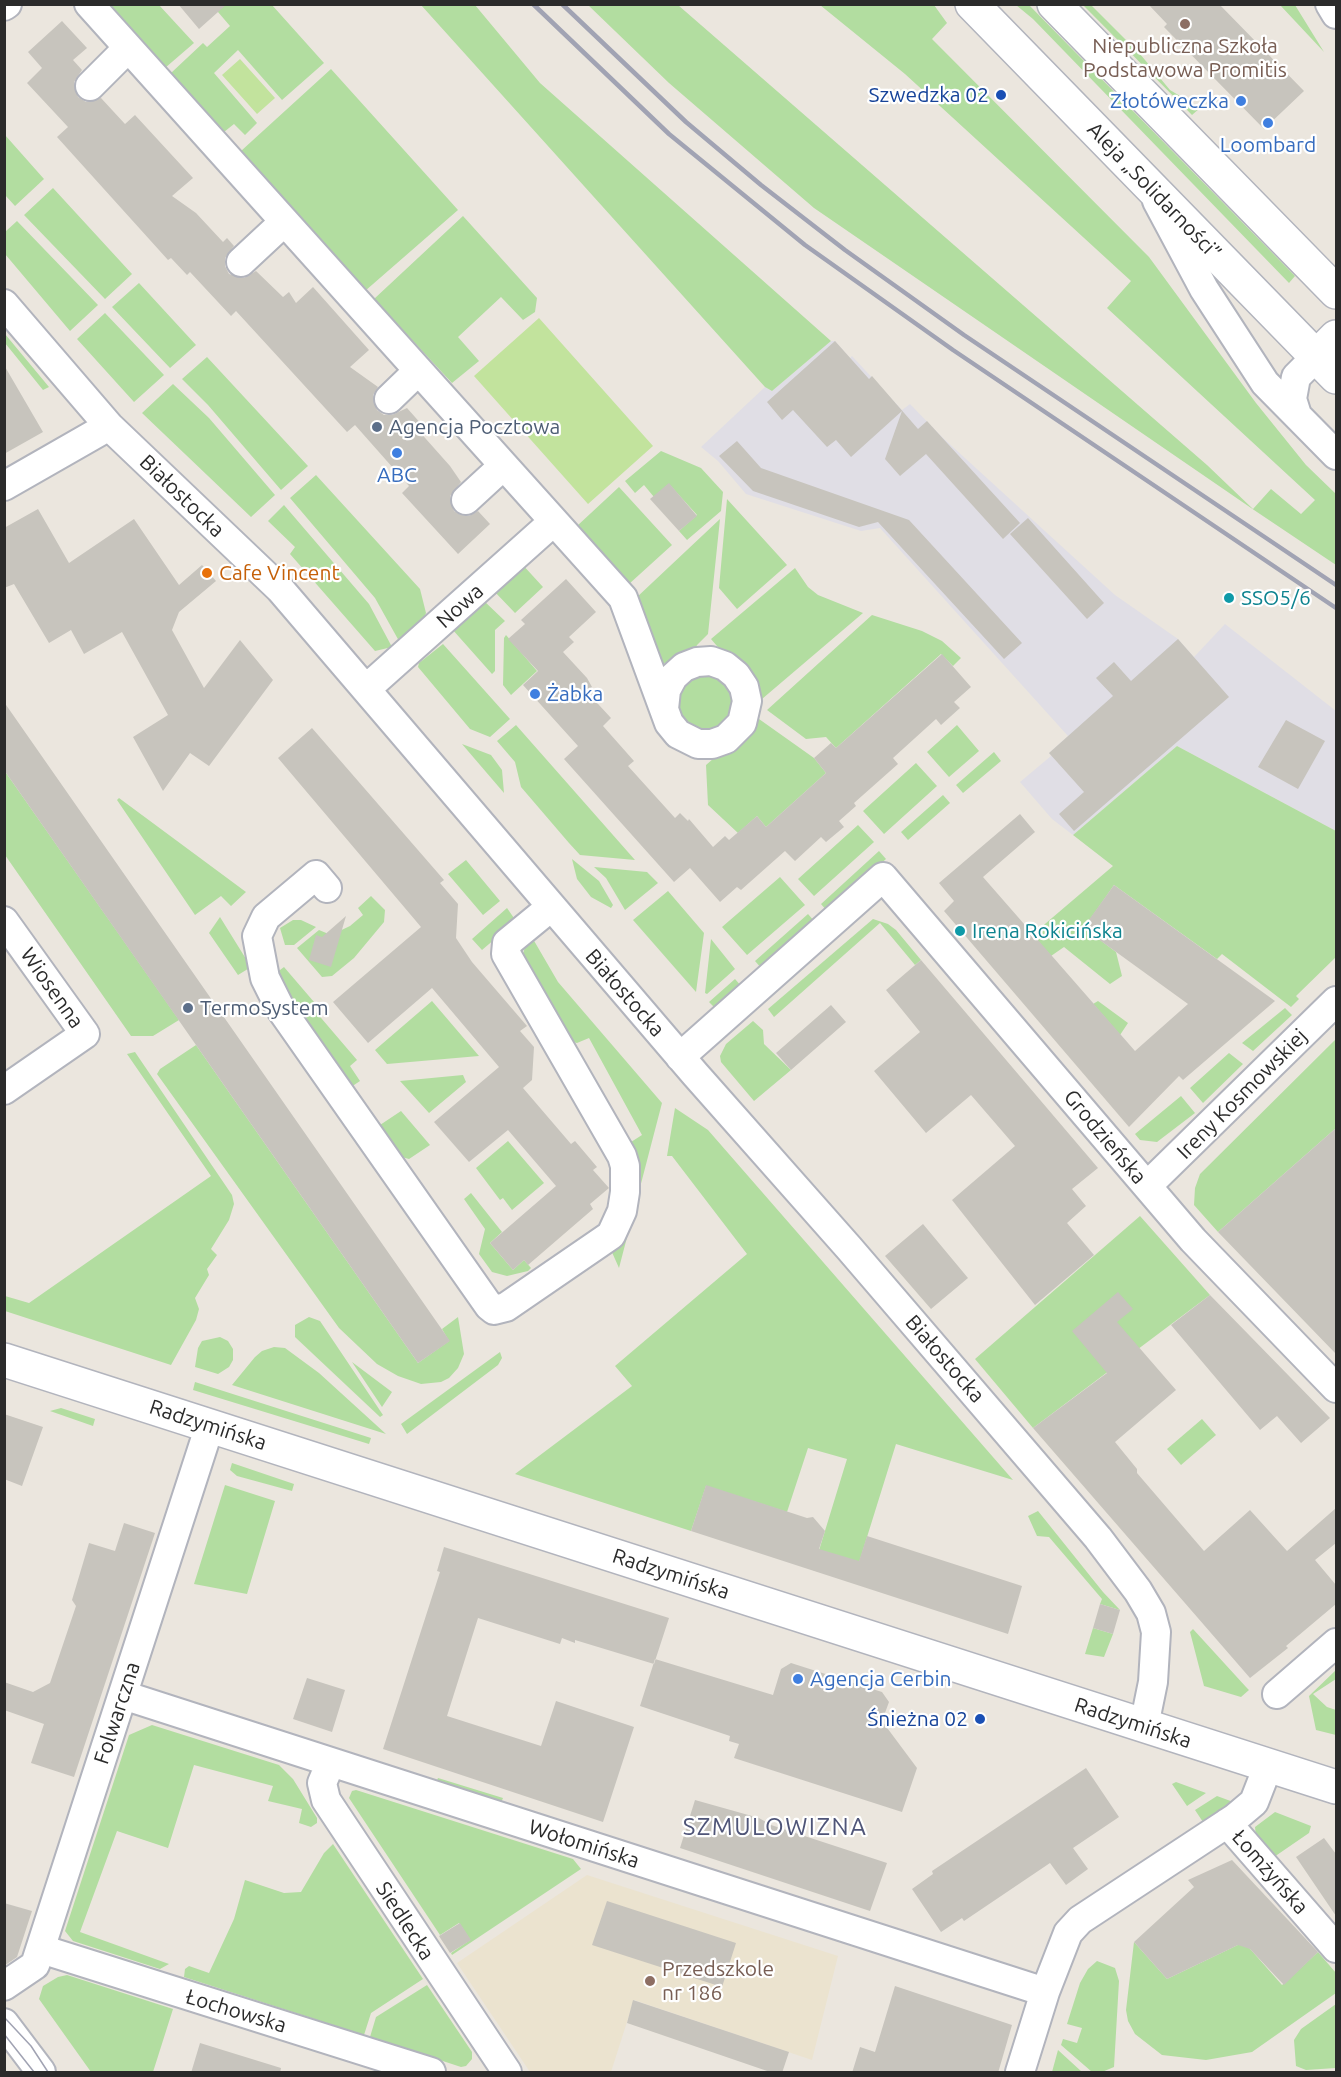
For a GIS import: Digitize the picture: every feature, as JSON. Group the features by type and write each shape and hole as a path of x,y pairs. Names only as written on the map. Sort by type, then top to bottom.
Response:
{"street":[{"path":"89,4 623,598 664,709"},
{"name":"Aleja „Solidarności”","path":"972,4 1257,298 1330,357"},
{"path":"1054,4 1336,292"},
{"path":"1330,4 1336,14"},
{"path":"90,86 128,48"},
{"path":"1147,183 1204,290 1238,345 1265,383 1336,455"},
{"path":"241,262 284,222"},
{"name":"Białostocka","path":"4,304 109,426 280,589 551,907 929,1340 1098,1538 1138,1591 1151,1613 1156,1632 1153,1682 1144,1726"},
{"path":"1297,416 1292,399 1294,381 1330,357"},
{"path":"389,399 418,371"},
{"path":"4,486 109,426"},
{"path":"466,500 503,466"},
{"name":"Nowa","path":"366,689 553,522"},
{"path":"327,888 316,875 266,917 257,936 260,963 265,978 280,1008 494,1310 506,1307 611,1235 620,1217 625,1192 626,1178 622,1156 506,954 507,943 551,907"},
{"name":"Grodzieńska","path":"680,1056 883,877 1193,1240 1336,1388"},
{"name":"Wiosenna","path":"4,921 85,1034 4,1090"},
{"name":"Ireny Kosmowskiej","path":"1147,1186 1336,1001"},
{"name":"Radzymińska","path":"4,1360 1336,1787"},
{"name":"Folwarczna","path":"4,1986 35,1965 41,1949 210,1425"},
{"path":"1277,1694 1336,1643"},
{"name":"Wołomińska","path":"123,1695 330,1764 1045,1992"},
{"name":"Siedlecka","path":"330,1764 322,1783 326,1800 499,2070"},
{"path":"1020,2073 1045,1992 1068,1933 1080,1920 1227,1823 1254,1802 1268,1766"},
{"name":"Łomżyńska","path":"1227,1823 1336,1948"},
{"name":"Łochowska","path":"41,1949 431,2073"},
{"path":"4,2023 41,2073"}],"shaded area":[{"path":"831,341 835,341 850,358 852,356 902,410 910,404 943,438 1115,595 1178,639 1194,657 1225,624 1336,711 1336,831 1177,746 1073,835 1052,819 1020,782 1051,756 1049,753 1068,736 880,528 861,531 746,494 718,461 701,447 765,387 772,391"},
{"name":"Przedszkole nr 186","path":"587,1875 838,1956 812,2060 634,2000 611,2072 530,2072 457,1963"}],"green space":[{"path":"109,5 159,5 194,43 165,68"},
{"path":"212,5 272,5 324,63 282,100 238,50 214,73 257,123 245,135 234,124 224,132 171,73 203,43 207,47 230,26"},
{"path":"421,5 475,5 540,83 831,341 772,391 765,387"},
{"path":"588,5 678,5 1207,465 1253,509 1271,489 1301,514 1315,500 1107,308 1131,281 905,74 820,5 934,5 947,23 932,39 1149,257 1256,403 1306,465 1336,494 1336,565 1254,510 814,208 669,83"},
{"path":"1016,5 1029,5 1295,276 1289,283 1033,19"},
{"path":"1083,5 1091,5 1140,54 1170,90 1200,108 1192,115"},
{"path":"1280,5 1295,5 1324,52"},
{"path":"240,59 275,98 257,114 222,75"},
{"path":"331,69 458,210 365,291 241,151"},
{"path":"5,135 44,179 15,206 5,195"},
{"path":"53,188 132,274 105,299 24,215"},
{"path":"463,216 537,298 535,312 523,320 501,297 458,337 479,361 452,383 374,299"},
{"path":"17,221 98,305 70,331 5,254 5,232"},
{"path":"139,283 196,345 170,368 112,307"},
{"path":"105,313 164,375 134,402 77,339"},
{"path":"539,318 653,446 588,504 474,376"},
{"path":"5,334 49,387 43,390 5,343"},
{"path":"207,357 308,466 281,490 208,405 182,379"},
{"path":"173,384 209,418 275,495 251,517 142,413"},
{"path":"661,451 701,468 723,492 721,511 687,540 679,531 697,515 669,484 654,497 644,485 635,493 625,481"},
{"path":"316,475 420,589 426,613 423,620 399,641 375,598 290,498"},
{"path":"619,487 672,545 629,584 577,526"},
{"path":"727,499 787,565 737,609 719,588"},
{"path":"284,505 369,604 392,647 375,651 290,554 295,547 268,521"},
{"path":"720,519 708,634 697,645 694,653 659,665 636,598"},
{"path":"521,563 543,587 515,613 493,590"},
{"path":"795,568 808,587 818,595 863,613 762,699 711,639"},
{"path":"483,600 505,621 495,630 495,671 492,674 452,629"},
{"path":"872,615 922,631 942,641 961,658 953,666 941,654 836,748 826,737 806,739 767,710"},
{"path":"506,635 537,671 511,695 503,685 504,638"},
{"path":"443,644 510,719 490,737 470,729 418,667 419,663"},
{"path":"691,673 726,676 738,709 713,733 688,727 675,704"},
{"path":"759,719 814,758 826,773 766,827 757,816 738,833 708,805 706,765"},
{"path":"516,725 635,860 580,855 569,843 521,787 515,762 497,741"},
{"path":"957,725 979,751 949,777 927,752"},
{"path":"462,744 491,755 502,770 504,793"},
{"path":"1177,746 1336,831 1336,957 1296,996 1299,999 1291,1007 1222,954 1217,959 1114,885 1084,928 1116,952 1122,976 1110,984 1064,947 1051,956 1032,935 1113,866 1073,835"},
{"path":"994,752 1001,761 963,793 956,785"},
{"path":"916,763 937,786 884,834 863,811"},
{"path":"4,770 179,1020 153,1036 131,1036 5,855"},
{"path":"943,795 950,803 908,840 901,832"},
{"path":"119,798 246,892 231,906 221,896 195,915 117,800"},
{"path":"858,825 874,842 814,896 798,879"},
{"path":"879,851 886,859 827,911 821,904"},
{"path":"572,859 599,881 613,905 611,908 591,897 577,879"},
{"path":"466,860 500,901 483,915 448,874"},
{"path":"594,867 647,872 658,883 625,910 606,878"},
{"path":"780,877 805,905 747,955 722,927"},
{"path":"668,891 704,933 696,992 633,920"},
{"path":"371,896 385,910 384,922 354,958 332,976 322,977 297,948 319,930 331,935 350,926 363,915 358,908"},
{"path":"507,908 516,921 482,950 472,939"},
{"path":"808,914 815,922 762,969 755,961"},
{"path":"220,917 251,967 238,975 209,933"},
{"path":"873,919 888,924 896,930 921,960 915,965 880,923 774,1017 768,1009"},
{"path":"293,920 301,920 316,927 294,945 285,945 280,928"},
{"path":"533,939 558,982 662,1103 619,1268 611,1250 631,1142 642,1135 589,1038 577,1043 569,1041 522,957 526,944"},
{"path":"711,939 735,969 707,994 705,993"},
{"path":"284,967 314,1002 310,1005 357,1060 350,1066 360,1081 351,1087 276,973"},
{"path":"735,979 742,987 716,1009 709,1002"},
{"path":"432,1001 479,1056 387,1064 375,1050"},
{"path":"1098,1001 1128,1023 1120,1035 1093,1004"},
{"path":"1285,1008 1292,1015 1253,1051 1242,1043"},
{"path":"753,1021 763,1030 764,1044 791,1070 754,1101 721,1062 720,1056 726,1044"},
{"path":"1336,1039 1336,1128 1218,1232 1194,1205 1195,1188 1200,1174"},
{"path":"196,1045 418,1363 449,1341 442,1329 458,1317 464,1354 458,1368 449,1378 441,1382 421,1384 398,1376 377,1364 339,1328 157,1074 160,1069"},
{"path":"135,1052 232,1195 234,1204 229,1220 211,1249 217,1255 207,1269 209,1275 195,1298 199,1309 196,1320 171,1365 5,1311 5,1296 29,1303 211,1176 127,1054"},
{"path":"1229,1053 1243,1064 1203,1103 1190,1088"},
{"path":"463,1075 466,1082 429,1113 400,1081"},
{"path":"1181,1096 1195,1113 1157,1142 1140,1140 1135,1134"},
{"path":"675,1108 708,1130 1013,1480 896,1444 853,1582 813,1570 847,1459 808,1448 787,1512 706,1486 691,1531 515,1474 632,1386 615,1366 747,1254 672,1156 667,1156"},
{"path":"401,1111 430,1145 409,1159 402,1157 380,1125"},
{"path":"508,1141 544,1183 512,1210 503,1198 500,1200 476,1168"},
{"path":"471,1193 502,1232 490,1243 513,1270 524,1260 531,1268 528,1271 507,1276 492,1272 479,1254 485,1229 464,1199"},
{"path":"1140,1216 1210,1295 1033,1428 975,1359"},
{"path":"309,1317 320,1321 383,1415 380,1417 295,1337 295,1325"},
{"path":"220,1337 228,1341 233,1349 233,1360 229,1367 218,1374 195,1367 198,1348 202,1341"},
{"path":"274,1347 285,1348 319,1373 386,1434 232,1385 255,1357 262,1351"},
{"path":"500,1352 502,1358 498,1365 407,1434 401,1424"},
{"path":"352,1362 392,1392 382,1407"},
{"path":"195,1382 371,1438 369,1444 193,1390"},
{"path":"61,1408 95,1419 93,1426 50,1411"},
{"path":"1202,1419 1216,1435 1181,1465 1167,1449"},
{"path":"232,1463 294,1484 292,1491 237,1476 230,1470"},
{"path":"225,1485 275,1501 247,1594 194,1584"},
{"path":"1038,1511 1120,1610 1100,1604 1102,1599 1049,1537 1037,1536 1028,1516"},
{"path":"1093,1628 1113,1634 1104,1657 1085,1654"},
{"path":"1193,1629 1249,1690 1241,1697 1204,1686 1190,1632"},
{"path":"1336,1670 1336,1679 1313,1694 1327,1707 1336,1710 1336,1735 1316,1730 1309,1696"},
{"path":"152,1725 279,1765 293,1779 317,1818 317,1823 311,1827 299,1823 302,1809 268,1801 273,1786 194,1765 168,1848 117,1831 80,1932 169,1964 160,1969 73,1941 65,1931 129,1735"},
{"path":"438,1778 503,1798 500,1805 435,1785"},
{"path":"1176,1782 1206,1793 1187,1806 1172,1784"},
{"path":"356,1790 573,1859 581,1869 452,1955 451,1953 470,1940 459,1923 440,1935 349,1798 352,1791"},
{"path":"1217,1796 1236,1803 1205,1825 1195,1810"},
{"path":"1275,1812 1311,1826 1309,1833 1274,1857 1256,1837 1255,1827"},
{"path":"333,1844 423,1979 371,2013 364,2035 184,1977 185,1969 189,1966 209,1973 234,1919 245,1880 284,1893 301,1892 324,1853"},
{"path":"1134,1942 1167,1979 1244,1942 1282,1985 1318,1952 1336,1973 1336,1993 1252,2052 1206,2060 1162,2055 1135,2034 1128,2021 1126,2010"},
{"path":"1097,1961 1115,1968 1119,1981 1114,2067 1102,2072 1092,2072 1061,2045 1063,2039 1077,2043 1082,2028 1067,2024 1080,1983 1088,1969"},
{"path":"67,1975 173,2009 153,2072 91,2072 39,1999 43,1986 58,1977"},
{"path":"427,1985 472,2052 472,2059 466,2066 461,2067 370,2037 376,2017"},
{"path":"1336,2004 1336,2068 1306,2070 1296,2066 1294,2040 1301,2029"},
{"path":"1058,2050 1082,2072 1052,2072"}],"building":[{"path":"178,4 227,4 199,29"},
{"path":"1148,4 1219,4 1304,91 1264,129 1164,27 1167,24"},
{"path":"62,21 87,48 73,60 82,70 74,82 78,97 86,102 101,98 125,124 135,115 193,178 172,196 196,213 223,242 227,238 234,246 225,258 225,266 229,274 244,278 256,271 283,297 289,292 296,303 313,287 369,350 350,367 378,387 373,395 377,410 384,415 392,415 407,408 423,426 418,430 461,482 450,496 454,511 469,516 478,511 490,524 458,554 402,493 409,486 355,425 347,432 236,311 231,316 190,272 187,275 171,258 168,260 57,137 68,127 27,83 42,68 28,52"},
{"path":"835,341 869,379 872,376 918,429 927,421 1020,523 1003,539 926,454 900,476 885,459 902,411 851,457 836,440 827,447 793,410 782,420 767,402"},
{"path":"4,365 43,432 4,454"},
{"path":"737,441 761,468 909,520 1022,643 1004,659 878,522 859,527 753,491 719,456"},
{"path":"669,483 697,516 679,531 650,499"},
{"path":"38,509 69,563 134,519 179,585 202,565 216,581 179,612 172,630 204,688 240,640 273,680 209,766 190,753 163,791 133,737 168,715 122,632 84,654 71,630 49,643 14,584 4,588 4,528"},
{"path":"1028,518 1104,603 1087,619 1010,534"},
{"path":"566,579 596,612 569,637 574,642 563,652 587,678 592,687 587,692 611,718 603,726 634,761 628,766 675,818 680,813 688,821 689,819 713,847 725,836 729,840 757,816 766,827 826,773 814,758 831,743 836,748 942,654 971,687 954,702 960,708 941,725 936,719 893,758 898,764 854,803 856,806 839,821 844,827 826,842 821,837 795,861 785,851 741,890 737,887 720,902 690,868 674,882 564,759 578,746 523,685 538,671 508,639 525,624 521,620"},
{"path":"1178,639 1229,697 1074,831 1059,814 1084,792 1049,753 1113,696 1096,678 1114,662 1131,681"},
{"path":"4,702 450,1341 418,1363 4,770"},
{"path":"1286,720 1325,741 1298,789 1258,767"},
{"path":"312,728 444,880 440,883 458,904 456,938 472,962 527,1026 520,1031 534,1047 532,1080 523,1088 571,1144 575,1141 597,1167 593,1170 609,1188 590,1204 593,1209 528,1265 524,1260 513,1270 490,1243 556,1186 508,1130 469,1162 434,1122 499,1067 432,988 368,1043 333,1002 421,927 278,758"},
{"path":"1020,814 1035,832 983,877 1135,1051 1188,1004 1083,928 1114,885 1275,1001 1183,1080 1179,1076 1129,1127 944,911 954,901 939,883"},
{"path":"346,916 331,967 309,960 316,935 322,937"},
{"path":"921,960 1098,1168 1072,1189 1086,1206 1067,1223 1094,1255 1035,1305 952,1200 1015,1146 971,1095 926,1133 874,1071 920,1032 886,990"},
{"path":"831,1005 846,1022 791,1070 776,1053"},
{"path":"1336,1128 1336,1354 1218,1232"},
{"path":"923,1224 968,1278 931,1309 885,1256"},
{"path":"1118,1292 1133,1309 1117,1322 1176,1390 1115,1442 1137,1469 1137,1473 1204,1551 1250,1510 1287,1551 1336,1508 1336,1543 1315,1560 1336,1585 1336,1604 1286,1646 1288,1648 1250,1678 1033,1428 1107,1373 1072,1331"},
{"path":"1210,1295 1330,1418 1301,1443 1277,1416 1260,1430 1171,1325"},
{"path":"4,1414 43,1427 22,1486 4,1479"},
{"path":"706,1485 807,1518 813,1517 825,1531 819,1549 859,1561 867,1536 1022,1586 1008,1634 691,1531"},
{"path":"124,1523 155,1533 74,1777 31,1763 44,1724 4,1710 4,1682 33,1692 50,1683 76,1606 72,1600 89,1543 115,1551"},
{"path":"444,1547 669,1618 654,1664 575,1640 575,1643 562,1638 560,1644 478,1618 447,1716 541,1746 556,1701 634,1727 603,1822 383,1749 440,1572 437,1571"},
{"path":"1100,1604 1120,1610 1113,1634 1093,1628"},
{"path":"655,1659 773,1695 781,1669 791,1663 882,1692 889,1702 882,1721 917,1768 902,1812 734,1758 739,1744 729,1741 730,1736 640,1706"},
{"path":"307,1678 345,1690 332,1732 293,1719"},
{"path":"1086,1768 1119,1817 1073,1848 1088,1869 1066,1885 1050,1863 964,1921 962,1918 941,1932 912,1889 933,1874 932,1871"},
{"path":"695,1800 759,1818 771,1825 887,1863 870,1911 680,1848"},
{"path":"1324,1838 1336,1854 1336,1916 1296,1857"},
{"path":"1232,1860 1318,1952 1284,1985 1250,1949 1238,1945 1167,1979 1134,1942 1194,1887 1188,1880"},
{"path":"607,1901 736,1943 722,1987 592,1945"},
{"path":"4,1903 32,1911 17,1957 4,1966"},
{"path":"460,1923 471,1940 450,1953 439,1936"},
{"path":"895,1986 1012,2025 998,2073 852,2073 860,2047 875,2052"},
{"path":"633,2000 789,2052 782,2073 773,2073 627,2023"},
{"path":"200,2043 281,2068 280,2073 191,2073"}],"tram line":[{"path":"4,2017 31,2046 48,2072"},
{"path":"4,2034 34,2072"}],"railway":[{"path":"533,4 669,134 805,245 953,350 1336,608"},
{"path":"562,4 686,122 761,185 845,250 964,335 1336,585"}],"place":[{"name":"Niepubliczna Szkoła Podstawowa Promitis","path":"1185,24"},
{"name":"Szwedzka 02","path":"1001,95"},
{"name":"Złotóweczka","path":"1241,101"},
{"name":"Loombard","path":"1268,123"},
{"name":"Agencja Pocztowa","path":"377,427"},
{"name":"ABC","path":"397,453"},
{"name":"Cafe Vincent","path":"207,573"},
{"name":"SSO5/6","path":"1229,598"},
{"name":"Żabka","path":"535,694"},
{"name":"Irena Rokicińska","path":"960,931"},
{"name":"TermoSystem","path":"188,1008"},
{"name":"Agencja Cerbin","path":"798,1679"},
{"name":"Śnieżna 02","path":"980,1719"},
{"name":"Przedszkole nr 186","path":"650,1981"}],"district":[{"name":"SZMULOWIZNA","path":"775,1827"}]}
